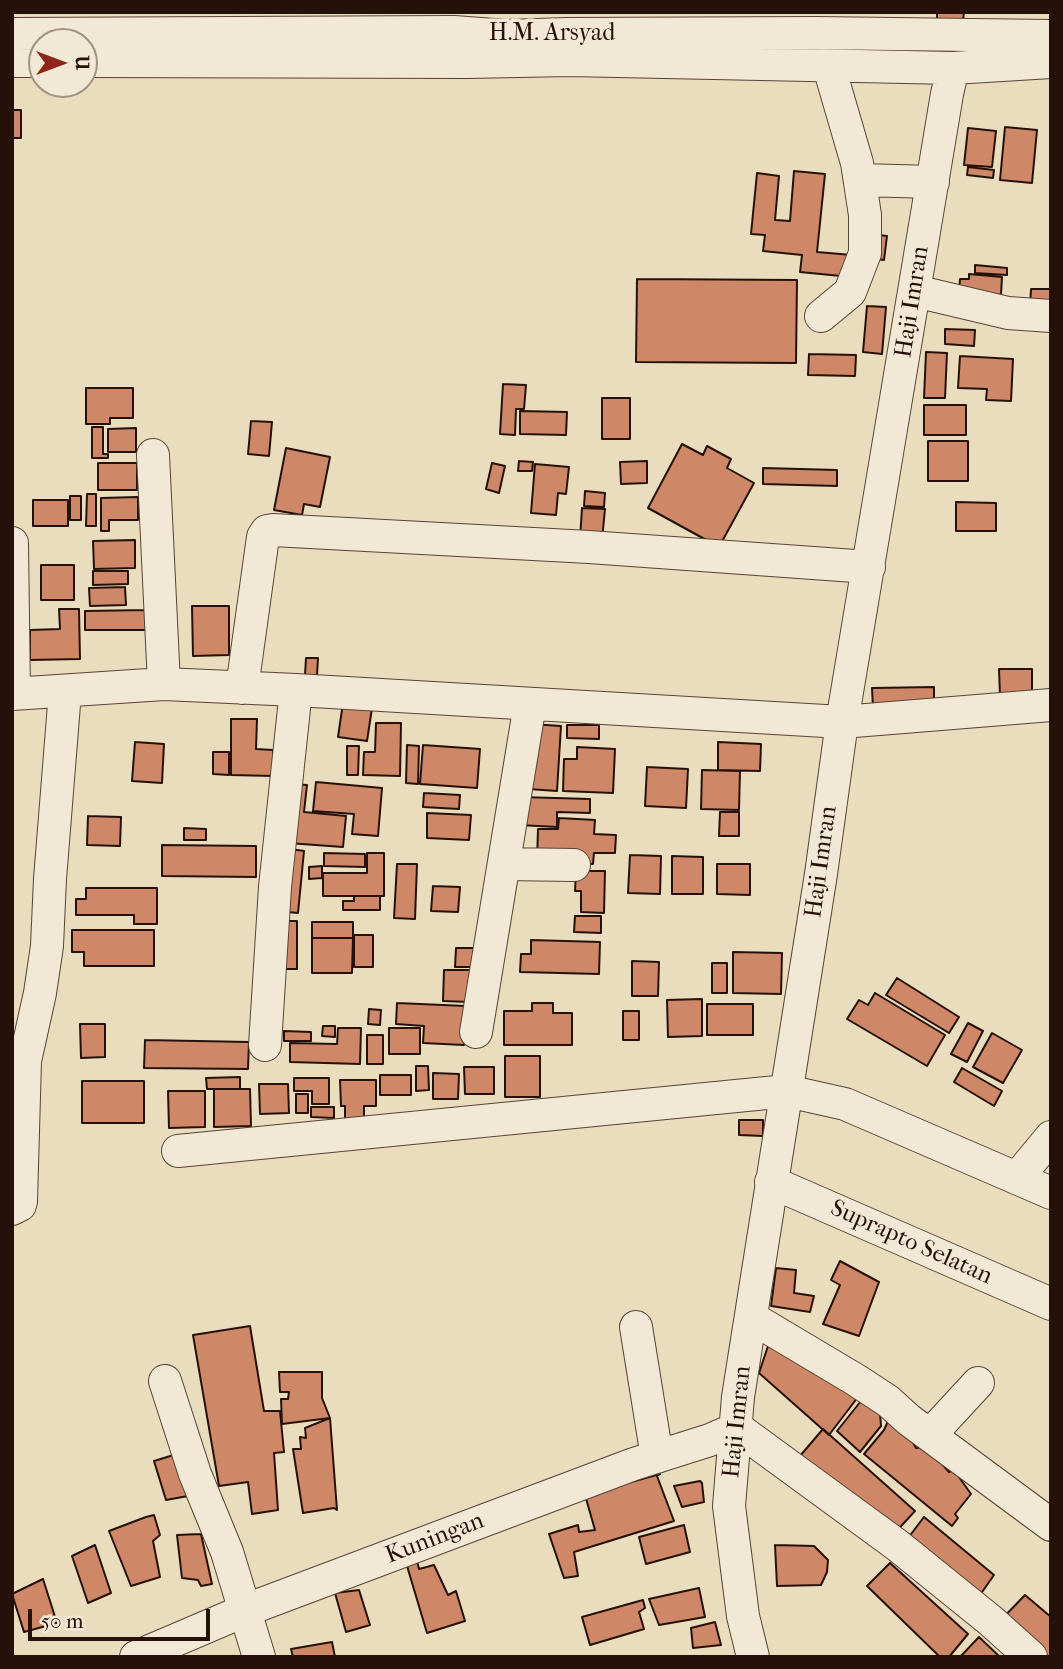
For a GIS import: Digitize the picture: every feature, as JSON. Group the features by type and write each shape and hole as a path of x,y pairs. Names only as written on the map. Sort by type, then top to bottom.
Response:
{"street":[{"name":"H.M. Arsyad","path":"12,34 332,23 454,22 507,36 568,47 829,67 953,68 1051,62"},
{"name":"H.M. Arsyad","path":"98,61 467,62 568,47 816,23 1051,36"},
{"path":"821,316 850,292 866,253 866,215 858,163 829,67"},
{"name":"Haji Imran","path":"753,1657 743,1616 729,1506 738,1397 821,874 842,722 953,68"},
{"path":"860,180 933,182"},
{"path":"915,291 1008,313 1051,316"},
{"path":"153,454 164,684"},
{"path":"242,688 263,537 267,531 589,547 869,567"},
{"path":"12,543 13,694 164,684 842,722 1051,705"},
{"path":"265,1045 275,887 296,690"},
{"path":"12,1209 20,1205 21,1201 26,1061 47,946 65,692"},
{"path":"476,1032 530,704"},
{"path":"504,864 574,865"},
{"path":"178,1151 787,1091 845,1104 1051,1193"},
{"path":"1017,1178 1051,1137"},
{"name":"Suprapto Selatan","path":"771,1182 1051,1304"},
{"path":"752,1318 881,1396 909,1420 1051,1525"},
{"path":"636,1327 657,1457"},
{"path":"165,1381 195,1474 223,1541 259,1657"},
{"path":"930,1435 978,1383"},
{"path":"737,1428 897,1545 992,1621 1031,1657"},
{"name":"Kuningan","path":"136,1657 246,1610 737,1428"}],"building":[{"path":"937,12 964,12 963,21 937,20"},
{"path":"12,102 13,110 21,110 21,138 12,138"},
{"path":"1005,127 1037,130 1032,183 1000,180"},
{"path":"968,128 996,131 992,167 964,165"},
{"path":"968,167 994,170 993,178 967,175"},
{"path":"794,171 825,174 817,252 852,255 851,277 800,272 802,255 763,251 765,235 751,234 757,173 779,176 775,220 790,221"},
{"path":"879,235 887,236 884,260 876,259"},
{"path":"975,265 1007,268 1007,275 975,273"},
{"path":"969,274 1002,277 1001,295 959,292 960,279 969,279"},
{"path":"637,279 797,280 796,363 636,362"},
{"path":"1031,289 1051,289 1051,308 1030,307"},
{"path":"867,306 886,307 882,354 863,352"},
{"path":"945,329 975,330 974,346 945,344"},
{"path":"926,352 947,353 945,398 924,398"},
{"path":"809,354 856,355 855,376 808,375"},
{"path":"960,356 1013,359 1011,401 986,400 987,389 958,388"},
{"path":"503,384 526,385 524,409 516,409 515,435 500,434"},
{"path":"86,388 133,388 133,418 110,418 110,424 86,424"},
{"path":"602,398 630,398 630,439 602,439"},
{"path":"924,405 966,405 966,435 924,435"},
{"path":"520,411 567,412 566,435 520,434"},
{"path":"251,421 272,422 269,456 248,454"},
{"path":"92,427 103,427 103,454 108,454 108,458 92,458"},
{"path":"136,428 136,452 108,452 108,429"},
{"path":"928,441 968,441 968,481 928,481"},
{"path":"682,444 703,455 707,446 731,459 727,468 754,483 719,547 648,508"},
{"path":"286,448 330,457 320,507 304,504 302,515 274,510"},
{"path":"519,461 533,462 532,471 518,471"},
{"path":"647,461 647,483 621,484 620,462"},
{"path":"98,463 137,463 137,490 98,490"},
{"path":"492,463 505,466 499,493 486,489"},
{"path":"535,464 569,467 566,494 558,493 556,515 531,513"},
{"path":"763,468 837,470 837,486 763,484"},
{"path":"585,491 605,493 604,507 584,506"},
{"path":"87,494 96,494 96,526 86,526"},
{"path":"70,496 81,496 81,520 70,520"},
{"path":"138,497 138,520 109,520 109,531 101,531 101,498"},
{"path":"33,500 68,500 68,526 33,526"},
{"path":"956,502 996,503 996,531 956,531"},
{"path":"582,508 605,509 602,540 580,539"},
{"path":"135,540 135,568 94,569 93,541"},
{"path":"41,565 74,565 74,600 41,600"},
{"path":"93,571 128,571 128,584 93,585"},
{"path":"125,587 126,605 90,606 89,588"},
{"path":"192,606 229,606 229,655 193,656"},
{"path":"59,609 79,609 80,659 30,660 30,630 60,629"},
{"path":"147,610 148,630 85,630 85,611"},
{"path":"306,658 318,658 317,675 305,675"},
{"path":"999,669 1032,669 1032,696 1000,696"},
{"path":"934,687 934,706 873,708 872,688"},
{"path":"343,703 372,708 367,741 338,737"},
{"path":"231,719 257,719 256,749 273,750 273,776 231,775"},
{"path":"376,723 401,723 400,776 363,775 364,752 375,752"},
{"path":"532,724 561,726 557,791 528,789"},
{"path":"567,725 599,725 599,739 567,738"},
{"path":"135,742 164,744 162,783 132,781"},
{"path":"718,742 761,744 760,771 718,770"},
{"path":"407,745 419,746 418,784 406,783"},
{"path":"423,745 480,749 477,788 420,784"},
{"path":"347,746 359,746 358,775 347,775"},
{"path":"577,747 615,749 613,793 563,791 564,759 577,759"},
{"path":"213,752 229,752 229,775 213,774"},
{"path":"647,767 688,769 686,808 645,806"},
{"path":"702,770 740,771 739,810 701,809"},
{"path":"316,782 382,788 378,836 352,834 354,814 313,811"},
{"path":"292,784 307,785 304,812 346,816 343,847 288,843"},
{"path":"424,793 460,795 459,809 423,807"},
{"path":"520,797 590,799 590,813 557,812 557,827 519,825"},
{"path":"720,812 739,812 739,836 719,836"},
{"path":"427,813 471,815 469,840 427,838"},
{"path":"88,816 121,817 120,846 87,845"},
{"path":"559,818 595,820 594,834 616,835 615,853 594,853 593,864 537,861 538,829 558,829"},
{"path":"184,828 206,829 206,840 184,840"},
{"path":"162,845 256,846 256,877 162,876"},
{"path":"284,848 304,851 298,913 277,911"},
{"path":"324,853 365,854 365,867 324,866"},
{"path":"367,853 384,853 384,896 323,896 323,873 367,873"},
{"path":"630,855 661,856 660,894 628,893"},
{"path":"672,856 703,857 703,894 672,894"},
{"path":"397,864 417,864 415,919 394,918"},
{"path":"717,864 750,864 750,895 717,894"},
{"path":"322,866 322,878 309,879 309,867"},
{"path":"576,871 605,871 604,913 581,912 581,891 575,891"},
{"path":"433,886 460,887 458,912 431,911"},
{"path":"86,888 157,888 157,924 134,924 134,915 76,915 76,899 86,899"},
{"path":"354,896 380,896 380,910 343,910 343,901 354,901"},
{"path":"575,916 601,916 601,933 574,932"},
{"path":"277,921 297,921 297,969 276,969"},
{"path":"312,922 353,922 353,938 312,938"},
{"path":"72,930 154,930 154,966 84,966 84,952 72,952"},
{"path":"354,935 373,935 373,967 354,967"},
{"path":"312,938 353,938 352,973 312,973"},
{"path":"531,940 600,942 599,974 520,972 521,954 531,954"},
{"path":"456,948 476,948 476,967 455,967"},
{"path":"733,952 782,953 781,994 733,993"},
{"path":"632,961 659,962 658,996 632,996"},
{"path":"712,963 727,963 727,993 712,993"},
{"path":"444,970 470,970 470,1002 443,1001"},
{"path":"897,978 959,1017 949,1033 886,995"},
{"path":"875,993 945,1035 927,1066 847,1019 859,1000 868,1005"},
{"path":"702,999 702,1036 668,1037 667,1000"},
{"path":"397,1003 466,1006 464,1045 423,1043 424,1026 396,1024"},
{"path":"532,1003 553,1003 553,1013 572,1013 572,1045 504,1045 504,1011 532,1011"},
{"path":"707,1004 753,1004 753,1035 707,1035"},
{"path":"369,1009 381,1010 380,1025 368,1024"},
{"path":"623,1011 639,1011 639,1040 623,1040"},
{"path":"968,1023 983,1031 967,1062 951,1054"},
{"path":"80,1024 105,1024 105,1057 81,1058"},
{"path":"323,1026 335,1026 335,1037 322,1036"},
{"path":"338,1028 361,1028 360,1064 290,1062 290,1043 337,1044"},
{"path":"389,1028 420,1028 420,1054 389,1054"},
{"path":"284,1031 311,1032 311,1041 284,1041"},
{"path":"992,1033 1022,1050 1003,1083 973,1067"},
{"path":"367,1035 383,1035 383,1064 367,1064"},
{"path":"145,1040 249,1042 248,1069 144,1068"},
{"path":"505,1056 540,1056 540,1097 505,1097"},
{"path":"416,1066 428,1066 429,1090 416,1091"},
{"path":"464,1067 494,1067 494,1094 465,1094"},
{"path":"962,1068 1002,1091 994,1106 954,1082"},
{"path":"433,1073 459,1074 458,1099 433,1099"},
{"path":"380,1075 411,1075 411,1095 380,1095"},
{"path":"240,1077 240,1089 207,1089 206,1078"},
{"path":"294,1078 329,1078 329,1104 312,1104 312,1091 294,1091"},
{"path":"340,1080 376,1080 376,1106 364,1106 364,1120 345,1120 345,1106 341,1106"},
{"path":"82,1081 144,1081 144,1123 82,1123"},
{"path":"259,1084 288,1084 289,1113 260,1114"},
{"path":"214,1089 250,1089 251,1126 214,1127"},
{"path":"168,1091 205,1091 205,1127 169,1128"},
{"path":"296,1094 308,1094 308,1113 296,1113"},
{"path":"311,1107 334,1107 334,1118 311,1117"},
{"path":"739,1120 763,1120 763,1136 739,1135"},
{"path":"840,1261 879,1282 859,1336 823,1324 840,1285 831,1280"},
{"path":"776,1268 796,1270 794,1293 814,1296 810,1312 771,1306"},
{"path":"250,1326 264,1411 280,1411 284,1452 274,1453 278,1510 252,1514 248,1482 219,1486 193,1335"},
{"path":"770,1340 858,1397 829,1435 759,1373"},
{"path":"279,1372 322,1372 322,1398 330,1418 282,1424 281,1399 288,1399 289,1392 280,1392"},
{"path":"861,1401 880,1413 881,1426 860,1452 837,1431"},
{"path":"330,1418 337,1510 334,1508 303,1513 293,1449 301,1449 300,1437 306,1438 305,1428"},
{"path":"889,1419 911,1439 916,1448 927,1447 949,1472 954,1470 971,1494 955,1514 958,1518 952,1526 864,1454 884,1430"},
{"path":"823,1429 915,1511 891,1537 800,1456"},
{"path":"177,1454 188,1496 166,1500 154,1461"},
{"path":"660,1474 657,1476 674,1521 574,1552 578,1576 564,1578 549,1534 578,1525 579,1532 595,1530 585,1495"},
{"path":"700,1481 704,1502 682,1507 674,1486"},
{"path":"154,1515 160,1535 153,1541 160,1577 131,1586 109,1531"},
{"path":"924,1517 994,1575 973,1605 905,1542"},
{"path":"684,1525 690,1552 646,1564 639,1537"},
{"path":"201,1534 212,1584 201,1586 198,1580 182,1578 177,1535"},
{"path":"95,1545 111,1593 88,1603 72,1556"},
{"path":"775,1545 814,1546 828,1560 827,1572 821,1585 777,1586"},
{"path":"417,1561 419,1569 434,1565 448,1595 456,1591 465,1621 427,1633 407,1566"},
{"path":"890,1563 968,1634 949,1657 940,1657 867,1586"},
{"path":"43,1579 57,1623 24,1632 12,1594"},
{"path":"699,1588 705,1617 659,1625 649,1599"},
{"path":"359,1590 370,1625 346,1632 335,1593"},
{"path":"1025,1595 1051,1617 1051,1657 1040,1657 1000,1621"},
{"path":"643,1600 645,1608 639,1612 644,1629 590,1645 582,1617"},
{"path":"715,1622 721,1645 693,1648 691,1628"},
{"path":"979,1637 1000,1657 960,1657"},
{"path":"332,1642 335,1657 293,1657 291,1649"}]}
